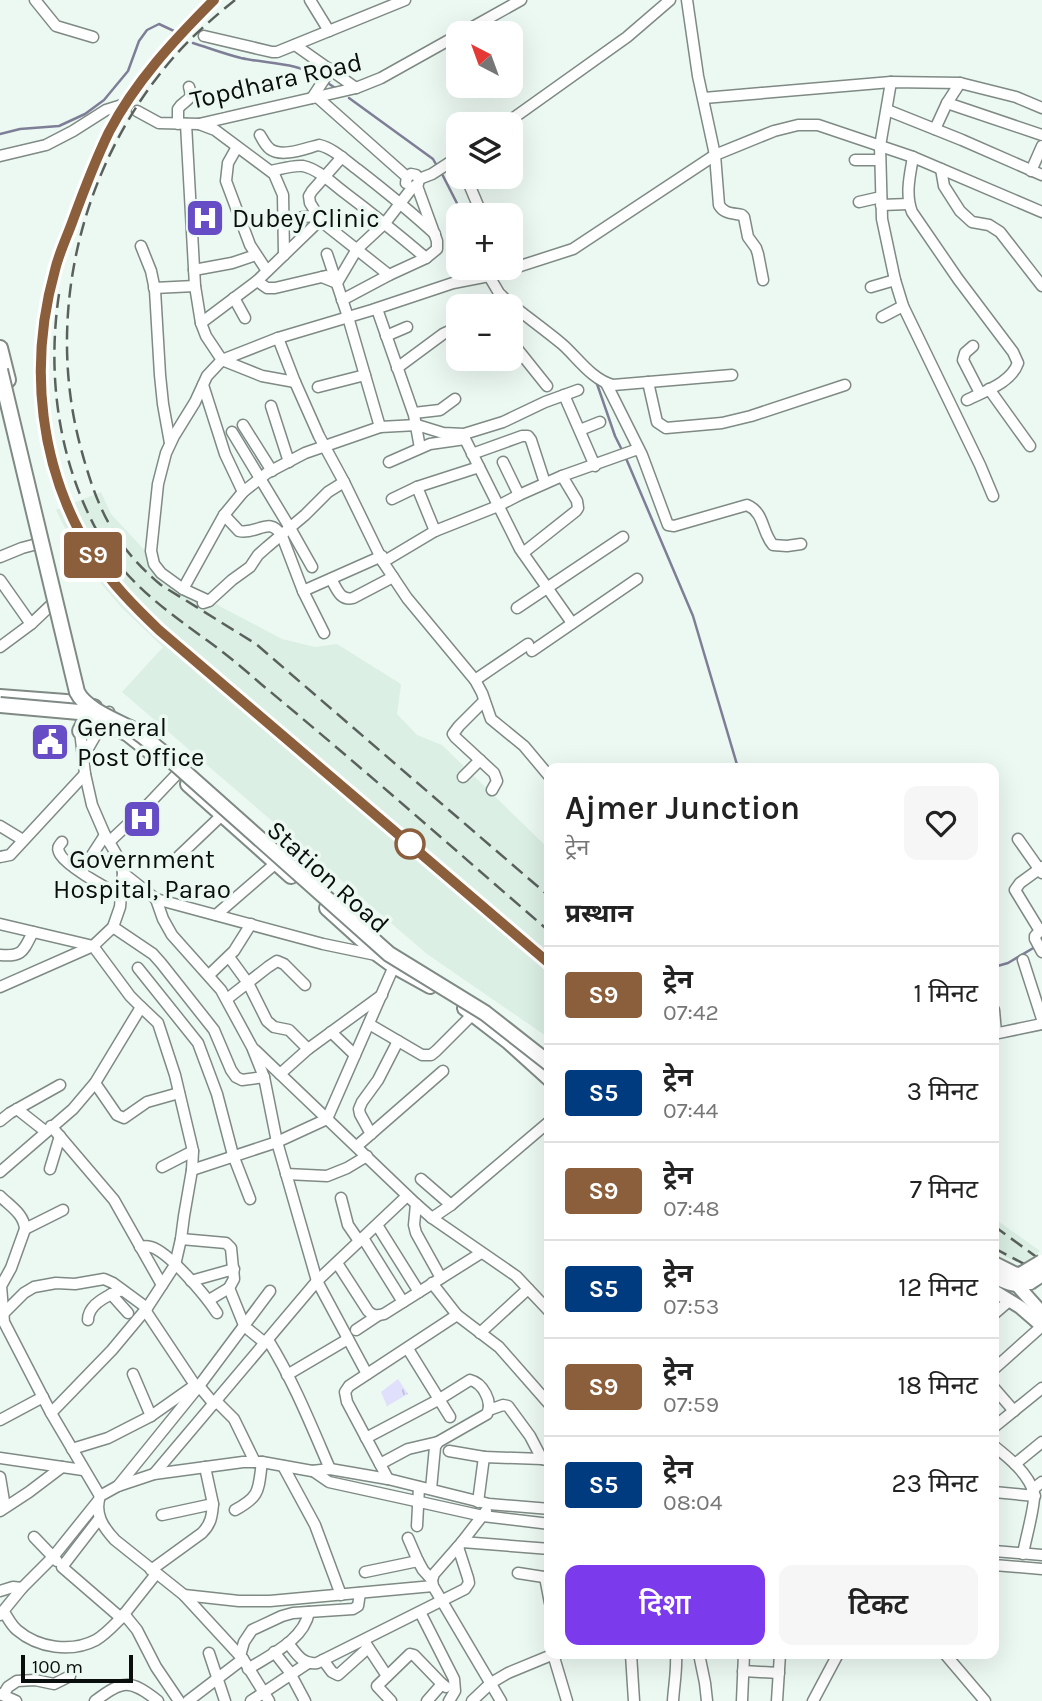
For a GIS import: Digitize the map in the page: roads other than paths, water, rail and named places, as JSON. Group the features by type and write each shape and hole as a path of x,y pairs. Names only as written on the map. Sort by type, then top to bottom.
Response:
{"highway":[{"path":"0,348 69,638 79,684 81,713"},
{"path":"0,370 80,698 81,713"},
{"path":"0,398 70,681 81,713"},
{"path":"0,703 81,713"},
{"path":"0,703 68,705 81,713 140,734 397,960 469,1002 544,1058"},
{"path":"0,703 99,716 140,739 395,963 480,1013 544,1066"},
{"name":"Station Road","path":"81,713 132,724 184,766 380,943 489,1013 544,1057"},
{"name":"Station Road","path":"106,717 150,750 394,967 474,1013 544,1074"},
{"path":"999,1276 1023,1277 1042,1262"},
{"path":"999,1266 1023,1277"}],"main road":[{"path":"1023,1277 1042,1313"},
{"path":"999,1294 1020,1307 1042,1326"}],"street":[{"path":"35,0 56,26 93,37"},
{"path":"310,0 329,31"},
{"path":"204,36 272,52 285,50 405,0"},
{"name":"Topdhara Road","path":"483,21 521,0"},
{"path":"522,112 627,37 670,0"},
{"path":"687,0 698,76 715,155 719,205 727,213 744,217 748,237 758,254 763,281"},
{"name":"Topdhara Road","path":"137,111 159,123 180,119 199,124 316,94 356,88 381,78 446,42"},
{"path":"295,45 329,73 356,88"},
{"path":"329,73 316,94 407,177 406,183 416,184"},
{"path":"704,99 891,82 960,83 1016,97 1042,108"},
{"path":"891,82 879,160 882,219 895,280 903,306 993,496"},
{"path":"934,129 960,83"},
{"path":"189,87 190,98 180,119 195,286 201,323 222,360 262,376 295,382"},
{"path":"947,103 1042,135"},
{"path":"0,156 46,145 106,110 122,105"},
{"path":"887,110 1042,175"},
{"path":"199,124 215,130 274,174 283,195 284,255"},
{"path":"523,264 573,249 715,155 774,131 798,125 818,125 913,157 1042,212"},
{"path":"260,135 272,151 287,152 324,146 401,203 435,234"},
{"path":"1031,171 1042,146"},
{"path":"237,147 228,163 226,181 245,235 267,271"},
{"path":"342,157 309,196 310,203 320,219 389,275"},
{"path":"913,157 908,190 909,204 921,227 1013,352 1018,363 1009,377 967,400"},
{"path":"855,160 879,160"},
{"path":"336,278 357,249 385,223 416,184 446,165"},
{"path":"271,171 295,166 305,167 324,177 426,258"},
{"path":"941,169 944,186 960,211 972,222 989,225 1000,232 1042,286"},
{"path":"342,300 426,258 437,249 437,240 416,184"},
{"path":"859,202 909,204"},
{"path":"284,220 320,219"},
{"path":"201,323 257,281 320,219"},
{"path":"141,246 151,271 154,288 163,404 170,443"},
{"path":"327,254 380,427"},
{"path":"194,270 232,263 256,255"},
{"path":"257,281 267,288 275,288 322,277 336,278"},
{"path":"344,482 328,492 258,555 250,567 205,602 161,573 154,564 151,551 158,484 166,453 212,369 222,360 278,338 462,280"},
{"path":"871,287 895,280"},
{"path":"154,288 195,286"},
{"path":"234,298 245,318"},
{"path":"883,317 903,306"},
{"path":"377,309 415,419 420,448"},
{"path":"523,317 561,344 590,372 612,385 732,375"},
{"path":"386,336 407,327"},
{"path":"397,368 446,333"},
{"path":"278,338 322,443 393,577 475,680 491,719 524,747 544,770"},
{"path":"973,346 965,353 963,360 984,391 1030,446"},
{"path":"523,356 547,386"},
{"path":"318,387 365,374"},
{"path":"648,382 657,422 666,428 751,416 845,385"},
{"path":"606,383 638,449 668,525 674,526 747,505 758,512 773,545 801,544"},
{"path":"203,386 225,454 243,492"},
{"path":"389,462 430,444 464,437 578,390"},
{"path":"564,395 594,466"},
{"path":"183,589 224,515 243,492 259,479 322,443 415,419 440,410 455,399"},
{"path":"271,405 289,462"},
{"path":"415,419 443,433 464,437"},
{"path":"580,430 600,422"},
{"path":"243,425 272,471"},
{"path":"232,432 286,532 312,567"},
{"path":"472,454 528,436 545,483"},
{"path":"464,437 523,553 572,623"},
{"path":"303,591 382,559 435,531 498,506 545,483 638,449"},
{"path":"503,462 519,495"},
{"path":"392,499 417,487 479,467"},
{"path":"523,553 578,508 577,501 562,476"},
{"path":"417,487 435,531"},
{"path":"224,515 239,531 250,532 267,525 286,532"},
{"path":"286,532 303,591 324,633"},
{"path":"517,608 623,537"},
{"path":"0,557 37,544"},
{"path":"331,579 341,595 348,599 393,577"},
{"path":"475,680 572,623 637,579"},
{"path":"0,580 31,624"},
{"path":"0,647 51,605"},
{"path":"484,701 453,734 496,777 497,781 492,790"},
{"path":"0,987 93,946 113,927 120,908 122,864 92,805 85,774 81,713"},
{"path":"83,757 106,717"},
{"path":"463,777 480,760"},
{"path":"0,857 10,855 85,774"},
{"path":"81,872 107,838 140,813 177,774"},
{"path":"179,856 222,816"},
{"path":"0,826 23,840"},
{"path":"1018,839 1041,870 1014,890 1039,933 1041,951"},
{"path":"62,842 58,846 60,855 81,872 121,896"},
{"path":"216,915 276,863"},
{"path":"123,873 156,899 323,944 381,956"},
{"path":"156,899 172,935 227,999 252,1047 264,1077 277,1142 317,1281 367,1374"},
{"path":"0,924 93,946 130,996 158,1023 193,1151 175,1265 146,1309 51,1413"},
{"path":"209,975 229,957 251,924"},
{"path":"113,927 162,963 215,1030 236,1077 243,1080 264,1077"},
{"path":"0,956 11,957 20,953 33,932"},
{"path":"229,957 248,984 270,1024 289,1030 309,1049"},
{"path":"999,1033 1042,1022 1023,960"},
{"path":"227,999 277,961 284,964 305,985"},
{"path":"192,1170 277,1142 327,1119 394,967"},
{"path":"138,968 198,1043 217,1094 233,1155 250,1199"},
{"path":"280,1074 382,995"},
{"path":"0,1171 73,1109 95,1083 141,1007"},
{"path":"369,1024 422,1055 431,1055 474,1013"},
{"path":"331,1032 355,1055"},
{"path":"371,1134 359,1109 398,1041"},
{"path":"252,1047 416,1204 516,1276 544,1306"},
{"path":"357,1146 443,1071"},
{"path":"95,1083 120,1118 147,1102 179,1093"},
{"path":"0,1121 60,1085"},
{"path":"17,1109 60,1136 114,1200 162,1285"},
{"path":"432,1218 544,1126"},
{"path":"50,1169 60,1136"},
{"path":"162,1167 193,1151"},
{"path":"286,1174 327,1176 367,1156"},
{"path":"421,1179 451,1205"},
{"path":"0,1196 22,1216 25,1223 11,1268 1,1286 3,1319 99,1499 99,1519 115,1540 184,1595 244,1661 266,1697"},
{"path":"154,1474 317,1281 407,1196"},
{"path":"341,1198 348,1225 361,1239 403,1302"},
{"path":"416,1204 416,1233 437,1280 457,1315 499,1347 544,1398"},
{"path":"25,1228 63,1210"},
{"path":"377,1225 419,1292"},
{"path":"181,1239 229,1244 231,1248 234,1279 229,1288 208,1300"},
{"path":"140,1247 154,1248 175,1265 217,1313"},
{"path":"356,1330 481,1253"},
{"path":"337,1263 368,1311 377,1316"},
{"path":"191,1281 234,1269"},
{"path":"3,1319 28,1290 56,1283 75,1284 104,1279 146,1309 197,1386 234,1419 258,1462 258,1490 254,1498 235,1510"},
{"path":"229,1288 246,1328 266,1341 287,1375 330,1469"},
{"path":"480,1333 528,1289"},
{"path":"88,1320 88,1314 93,1307 111,1294 122,1290"},
{"path":"205,1467 213,1504 212,1518 208,1526 154,1572 109,1631 78,1647 62,1648 46,1645 24,1634 2,1613 53,1557 99,1499 117,1486 246,1328 270,1291"},
{"path":"111,1294 128,1313"},
{"path":"999,1310 1009,1301"},
{"path":"388,1479 347,1402 345,1392 349,1386 457,1315"},
{"path":"999,1365 1042,1326"},
{"path":"287,1375 348,1339"},
{"path":"408,1349 450,1417"},
{"path":"134,1374 150,1416"},
{"path":"366,1438 439,1401 470,1380 479,1383 490,1405 487,1415 438,1442 408,1449 380,1464"},
{"path":"72,1449 108,1438 150,1416 197,1386"},
{"path":"999,1423 1042,1388"},
{"path":"999,1394 1014,1411"},
{"path":"0,1420 43,1398"},
{"path":"489,1410 508,1406 544,1457"},
{"path":"431,1489 435,1447 438,1442"},
{"path":"1015,1464 1042,1442"},
{"path":"999,1450 1015,1464 1033,1493"},
{"path":"449,1451 484,1457 544,1460"},
{"path":"433,1583 434,1574 483,1516 484,1457"},
{"path":"0,1458 83,1470"},
{"path":"117,1486 154,1474 258,1462 312,1471 330,1469 388,1479 484,1503 544,1508"},
{"path":"283,1466 316,1525 341,1595"},
{"path":"0,1477 3,1509 62,1467"},
{"path":"312,1471 328,1482 483,1516 544,1523"},
{"path":"1023,1554 1033,1493 1042,1482"},
{"path":"417,1526 419,1487"},
{"path":"999,1492 1033,1493"},
{"path":"162,1515 213,1504"},
{"path":"62,1567 99,1519"},
{"path":"34,1537 62,1567 137,1630 178,1701"},
{"path":"408,1538 423,1570 501,1701"},
{"path":"460,1545 544,1549"},
{"path":"288,1643 302,1661 317,1663 366,1644 442,1601 468,1586 460,1545"},
{"path":"999,1552 1042,1555"},
{"path":"365,1572 418,1561"},
{"path":"999,1565 1042,1569"},
{"path":"518,1573 544,1577"},
{"path":"184,1595 239,1601 270,1601 433,1583"},
{"path":"0,1591 13,1587 22,1588"},
{"path":"244,1661 248,1635 259,1626 282,1616 353,1609 358,1606 360,1593"},
{"path":"188,1701 244,1661 274,1652 288,1643 307,1621 309,1612"},
{"path":"391,1701 377,1686 410,1654 442,1684 451,1698 456,1690 454,1679 421,1612"},
{"path":"323,1660 332,1672 338,1675 366,1644"},
{"path":"366,1644 387,1676"},
{"path":"274,1652 305,1701"},
{"path":"209,1653 225,1701"},
{"path":"472,1701 491,1683 544,1658"},
{"path":"555,1659 567,1701"},
{"path":"631,1659 634,1701"},
{"path":"673,1701 676,1659"},
{"path":"700,1659 707,1701"},
{"path":"742,1701 744,1659"},
{"path":"777,1701 780,1659"},
{"path":"813,1701 836,1659"},
{"path":"949,1659 985,1701"},
{"path":"251,1701 266,1697 290,1674 307,1663"},
{"path":"743,1671 779,1673"},
{"path":"16,1701 2,1694 17,1681 35,1680 54,1684 71,1676"},
{"path":"94,1701 124,1684 145,1691 158,1701"},
{"path":"427,1701 442,1684"}],"waterway":[{"path":"0,134 20,129 59,126 85,114 104,100 128,71 139,41 147,30 159,24 174,31"},
{"path":"193,43 241,58 292,66 321,78"},
{"path":"326,82 337,89"},
{"path":"349,98 433,159 437,166"},
{"path":"441,172 457,203"},
{"path":"489,284 495,294"},
{"path":"596,381 622,450"},
{"path":"625,456 693,616 737,763"},
{"path":"999,966 1035,947"}],"railway":[{"path":"214,0 156,62 119,114 94,165 57,264 47,306 41,381 50,457 61,493 76,527 96,559 110,578 159,630 544,959"},
{"path":"235,0 180,50 141,99 115,144 94,191 79,241 70,291 67,343 70,394 80,445 93,486 118,539 144,570 161,585 256,644 544,892"},
{"path":"59,294 54,360 61,426 78,489 91,519 117,562 153,599 242,667 544,927"},
{"path":"999,1230 1042,1261"},
{"path":"999,1251 1042,1277"}],"train":[{"name":"S9","path":"214,0 164,53 127,102 97,157 55,270 40,351 44,428 57,479 79,531 94,557 128,601 544,959"}],"place":[{"name":"Dubey Clinic","path":"205,218"},
{"name":"General Post Office","path":"50,742"},
{"name":"Government Hospital, Parao","path":"142,819"}]}
